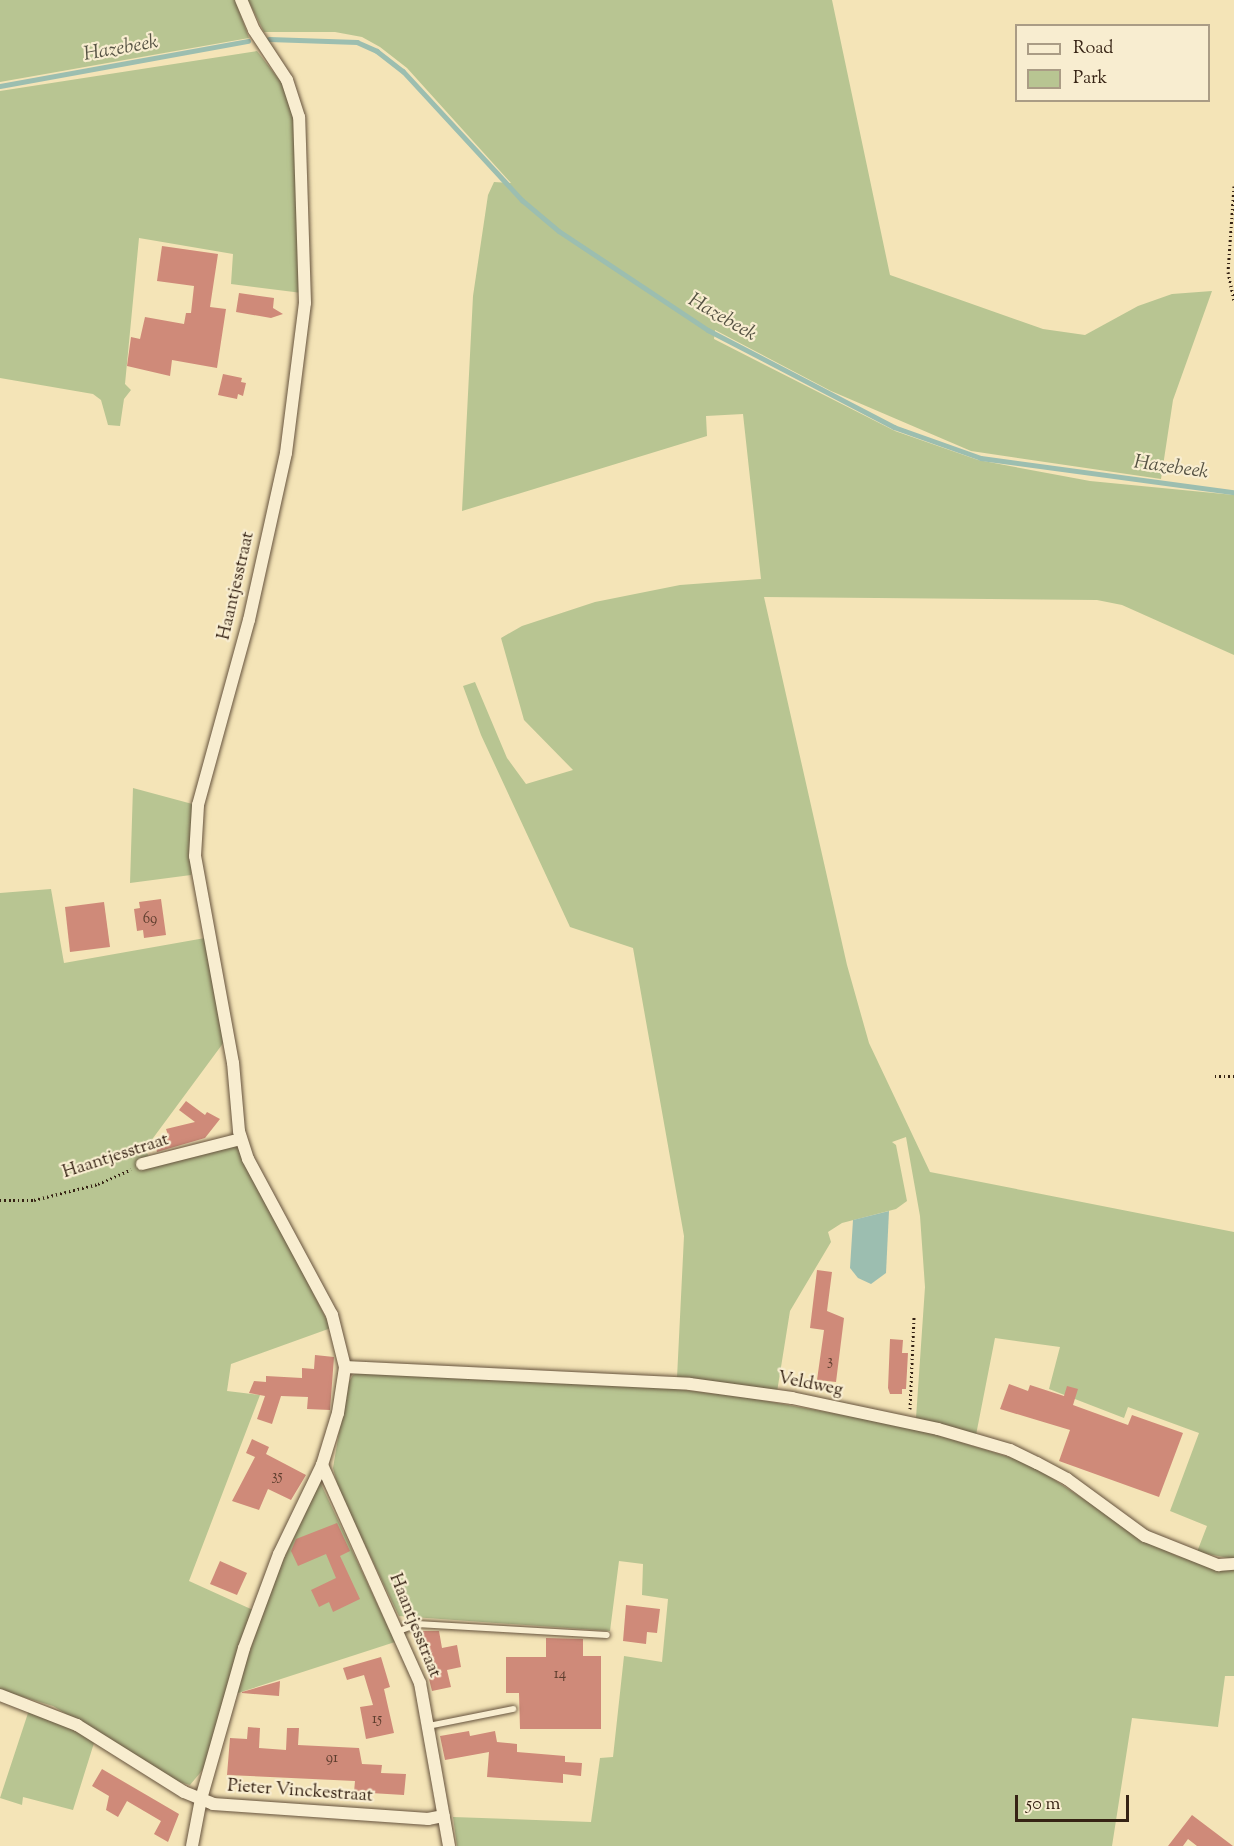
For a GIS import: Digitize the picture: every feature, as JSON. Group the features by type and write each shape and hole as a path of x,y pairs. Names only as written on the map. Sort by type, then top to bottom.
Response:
{"street":[{"name":"Haantjesstraat","path":"192,1846 201,1800 244,1648 279,1554 322,1464 338,1413 345,1367 332,1315 248,1159 241,1139 233,1064 195,856 198,805 249,620 286,453 305,303 299,117 287,80 263,46 242,0"},
{"name":"Haantjesstraat","path":"142,1164 241,1139"},
{"name":"Veldweg","path":"345,1367 690,1384 792,1398 909,1423 1010,1450 1067,1479 1145,1536 1208,1562 1234,1564"},
{"name":"Haantjesstraat","path":"322,1464 399,1631 420,1683 449,1846"},
{"name":"Pieter Vinckestraat","path":"0,1695 77,1725 201,1800 213,1804 428,1819 444,1816"}],"lane":[{"path":"399,1631 417,1624 607,1635"},
{"path":"428,1726 513,1708"}],"path":[{"path":"1234,186 1228,272 1234,300"},
{"path":"1215,1076 1234,1076"},
{"name":"Haantjesstraat","path":"0,1200 45,1198 98,1184 142,1164"},
{"path":"909,1423 914,1317"}],"green space":[{"path":"0,0 235,0 249,38 0,82"},
{"path":"248,0 832,0 890,275 1043,329 1085,335 1138,306 1172,294 1212,291 1173,400 1161,479 971,451 831,391 715,330 714,339 895,431 978,460 1090,481 1234,495 1234,655 1122,605 1097,600 764,597 847,965 869,1043 930,1172 1234,1232 1234,1559 1197,1552 1207,1526 1170,1511 1199,1433 1128,1407 1124,1418 1049,1389 1060,1347 995,1338 976,1435 916,1418 925,1287 920,1216 906,1137 892,1142 896,1145 907,1201 896,1209 842,1223 828,1232 831,1242 790,1311 777,1392 677,1378 684,1236 633,948 570,927 481,735 463,686 475,682 507,758 526,784 573,770 524,720 501,638 522,626 595,602 680,585 761,579 743,414 706,416 707,436 462,511 473,296 488,195 494,182 511,183 407,68 380,47 362,37 335,32 264,32"},
{"path":"257,51 287,90 295,113 302,293 231,284 233,254 139,238 125,384 131,390 124,399 120,426 108,425 101,400 93,394 0,378 0,91"},
{"path":"133,788 196,805 191,875 130,883"},
{"path":"51,889 64,963 205,938 224,1042 145,1149 153,1165 237,1145 331,1328 231,1364 227,1391 260,1395 189,1581 253,1610 205,1767 190,1785 179,1782 53,1706 0,1690 0,893"},
{"path":"362,1371 635,1384 749,1398 914,1428 1029,1463 1147,1541 1177,1556 1234,1569 1234,1676 1225,1676 1218,1727 1132,1718 1112,1846 457,1846 453,1817 591,1822 600,1758 613,1757 624,1656 662,1662 668,1599 642,1595 643,1564 619,1561 610,1631 399,1616 339,1491 333,1468 347,1385 353,1375"},
{"path":"320,1482 395,1642 235,1694 275,1578"},
{"path":"29,1710 72,1728 94,1743 73,1810 23,1797 22,1805 0,1798"}],"shaded area":[{"path":"889,1211 886,1273 871,1284 858,1278 850,1268 853,1220"}],"building":[{"path":"162,246 218,254 210,307 226,309 217,368 172,360 170,376 127,366 131,337 140,339 145,317 184,324 186,313 191,313 194,286 157,281"},
{"path":"239,293 274,298 273,308 283,314 271,318 236,312"},
{"path":"223,374 242,378 241,382 246,383 243,396 238,394 237,399 218,395"},
{"path":"161,899 166,935 144,938 143,930 137,931 134,909 140,908 139,902"},
{"path":"104,902 110,947 70,952 65,907"},
{"path":"186,1101 205,1115 207,1112 220,1119 205,1138 157,1152 154,1140 168,1135 166,1129 195,1122 179,1110"},
{"path":"817,1270 832,1272 827,1311 844,1318 836,1382 817,1380 824,1330 810,1328"},
{"path":"890,1339 903,1340 902,1353 908,1353 906,1389 902,1389 902,1394 890,1394 888,1388"},
{"path":"315,1355 334,1357 330,1410 307,1409 308,1397 281,1396 272,1424 257,1419 265,1396 249,1393 254,1381 266,1382 266,1376 302,1378 302,1368 314,1369"},
{"path":"1009,1384 1028,1391 1030,1385 1064,1396 1067,1386 1078,1389 1073,1405 1128,1425 1132,1415 1183,1433 1159,1497 1059,1461 1070,1430 1000,1409"},
{"path":"252,1439 269,1447 266,1454 306,1475 291,1500 268,1489 259,1510 232,1501 255,1457 246,1453"},
{"path":"337,1523 350,1551 340,1556 360,1599 333,1612 329,1602 319,1607 311,1590 336,1578 326,1554 298,1566 291,1551 296,1539"},
{"path":"220,1561 247,1573 237,1595 210,1584"},
{"path":"626,1605 660,1609 657,1633 647,1632 646,1644 623,1641"},
{"path":"417,1631 439,1631 442,1648 457,1645 461,1667 447,1670 451,1687 432,1691"},
{"path":"546,1638 583,1639 583,1656 601,1656 601,1729 520,1729 519,1693 506,1693 506,1657 546,1657"},
{"path":"381,1657 390,1687 384,1689 394,1733 366,1739 360,1707 373,1705 364,1675 347,1680 343,1668"},
{"path":"280,1681 279,1696 242,1693 242,1692"},
{"path":"248,1727 260,1728 259,1748 286,1750 287,1728 299,1728 298,1745 359,1748 362,1764 382,1765 381,1773 406,1774 404,1795 354,1792 355,1781 227,1775 230,1738 247,1739"},
{"path":"469,1731 470,1736 495,1731 497,1742 517,1744 517,1752 565,1756 565,1762 582,1763 581,1776 563,1774 563,1783 487,1777 489,1752 445,1760 440,1736"},
{"path":"102,1769 179,1814 168,1842 154,1834 161,1821 127,1801 118,1817 106,1810 109,1796 92,1786"},
{"path":"1192,1815 1233,1846 1197,1846 1188,1839 1183,1846 1168,1846"}],"waterway":[{"name":"Hazebeek","path":"269,39 357,42 377,51 403,71 522,200 559,231 708,330 894,427 981,458 1234,492"},
{"name":"Hazebeek","path":"0,86 248,41"}]}
